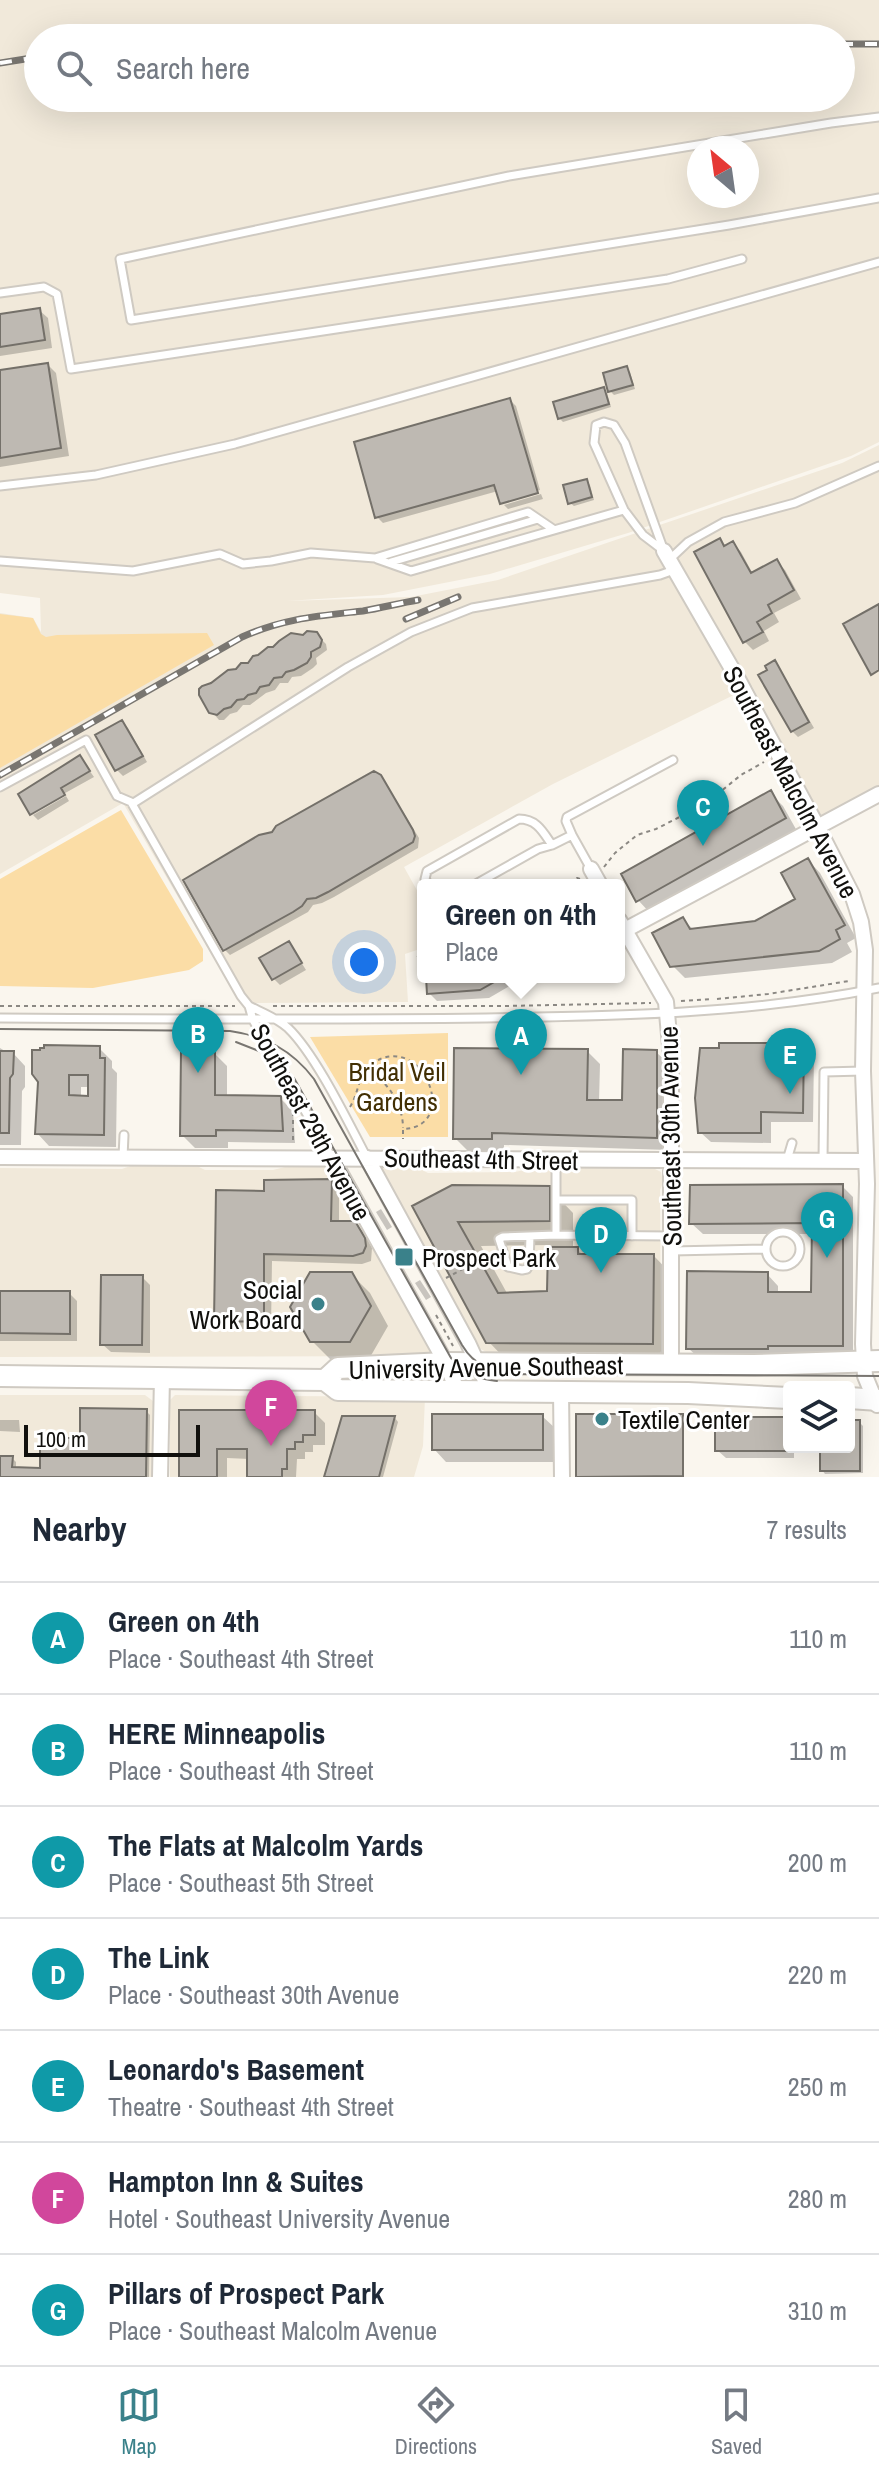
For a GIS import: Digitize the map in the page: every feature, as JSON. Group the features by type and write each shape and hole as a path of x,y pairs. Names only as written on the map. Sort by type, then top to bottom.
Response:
{"main road":[{"name":"University Avenue Southeast","path":"783,1398 688,1393 338,1390 325,1380 338,1368 450,1355 477,1362 671,1365 871,1361"},
{"path":"0,1376 325,1380"},
{"path":"855,1399 878,1403"}],"street":[{"name":"Southeast Malcolm Avenue","path":"670,560 817,826 852,894 861,922 872,990 863,1071 872,1161 867,1184 871,1361 865,1376 878,1403"},
{"path":"625,923 879,794"},
{"name":"Southeast 30th Avenue","path":"625,930 666,1002 668,1014 671,1044 671,1365"},
{"name":"Southeast 4th Street","path":"0,1157 872,1161"},
{"name":"Southeast 29th Avenue","path":"332,1158 450,1355 457,1390"},
{"name":"Southeast 29th Avenue","path":"367,1158 490,1391"},
{"path":"160,1477 162,1377"},
{"path":"561,1391 562,1477"}],"lane":[{"path":"879,117 509,176 120,259 131,320 729,225 879,198"},
{"path":"0,293 44,287 57,294 71,369 668,279 742,259"},
{"path":"0,486 85,477 222,447 879,262"},
{"path":"604,422 614,425 625,443 670,560 643,535 624,510 594,443 596,425 604,422"},
{"path":"132,804 348,667 411,632 472,608 660,575 688,542 724,522 795,503 879,466"},
{"path":"0,561 133,571 220,554 243,564 311,553 375,558 411,571 624,510"},
{"path":"375,558 528,512 553,529"},
{"path":"389,563 538,519"},
{"path":"0,787 86,740 117,796 132,804 249,1006"},
{"path":"595,876 572,835 567,817 673,760"},
{"path":"425,879 427,871 519,819 530,819 552,845"},
{"path":"485,879 538,849 572,835"},
{"path":"0,1018 253,1020 668,1014 765,1006 872,990"},
{"name":"Southeast 29th Avenue","path":"249,1006 287,1027 317,1067 367,1158"},
{"name":"Southeast 29th Avenue","path":"249,1006 253,1020 332,1158"},
{"path":"823,1161 824,1072 863,1071"},
{"path":"123,1157 124,1135"},
{"path":"786,1162 792,1143"},
{"path":"556,1160 556,1235"},
{"path":"556,1200 632,1200 632,1236"},
{"path":"780,1231 792,1233 801,1248 798,1259 784,1266 770,1259 766,1249 770,1238 780,1231"},
{"path":"530,1236 527,1269 508,1267 499,1239 503,1237 556,1235 632,1236 672,1244 766,1249"}],"path":[{"path":"575,879 595,876 615,853 637,835 656,829 705,804 741,775 764,762"},
{"path":"678,1001 768,994 852,981"},
{"path":"0,1006 505,1006 656,1002"},
{"path":"350,1108 367,1069 382,1059 398,1058 419,1067 429,1080 432,1098 428,1117 417,1128 403,1129"},
{"path":"352,1062 367,1069 395,1097 402,1113 403,1139"},
{"path":"293,1111 293,1140"},
{"path":"444,1279 501,1248"},
{"path":"436,1315 450,1355"}],"shaded area":[{"path":"0,0 879,0 879,442 851,456 628,533 490,574 383,595 286,601 411,597 498,580 842,463 879,445 879,787 822,817 752,686 553,784 404,867 417,890 417,950 405,954 408,1002 240,1003 123,803 0,874 0,613 33,618 41,632 40,598 0,593"},
{"path":"133,1165 197,1166 205,1170 329,1167 431,1346 429,1356 0,1357 0,1168 122,1169"},
{"path":"414,1166 428,1173 515,1172 538,1167 653,1168 661,1172 661,1351 658,1355 492,1355 473,1345 380,1168"},
{"path":"0,1395 145,1395 153,1401 154,1477 0,1477"},
{"path":"175,1395 425,1397 423,1446 414,1477 170,1477 170,1400"}],"green space":[{"path":"0,614 33,618 41,634 46,637 207,633 214,645 0,768"},
{"path":"121,810 203,949 203,961 189,970 93,988 0,986 0,879"},
{"name":"Bridal Veil Gardens","path":"448,1033 448,1137 370,1137 310,1037"}],"building":[{"path":"40,308 45,340 0,347 0,314"},
{"path":"48,363 61,448 0,458 0,370"},
{"path":"627,366 633,385 608,392 603,373"},
{"path":"604,387 609,404 558,419 553,402"},
{"path":"510,398 538,493 500,504 494,485 375,518 354,442"},
{"path":"587,479 592,497 568,504 563,485"},
{"path":"720,538 724,546 733,541 751,573 777,559 794,590 768,605 772,613 757,622 763,632 743,643 694,552"},
{"path":"879,604 879,670 871,675 843,624"},
{"path":"307,631 317,632 322,640 320,647 311,652 307,663 286,672 282,677 274,678 269,685 237,700 217,715 209,713 199,695 202,686 228,670 236,669 241,663 248,663 253,656 273,647 291,633 303,635"},
{"path":"775,660 809,722 791,732 758,675"},
{"path":"122,720 143,756 115,771 95,735"},
{"path":"80,755 90,771 61,788 65,795 30,815 18,794"},
{"path":"374,771 381,775 413,830 413,842 328,892 307,899 293,912 223,951 183,880 259,835 272,832 276,826"},
{"path":"771,790 786,818 636,902 621,874"},
{"path":"808,858 845,925 836,930 840,939 819,951 670,967 652,933 683,917 690,929 755,921 795,899 781,873"},
{"path":"289,941 302,963 272,980 259,958"},
{"path":"426,983 492,983 480,990 427,994"},
{"path":"719,1043 804,1043 803,1113 761,1112 761,1133 698,1133 695,1098 700,1048 719,1048"},
{"path":"44,1045 100,1046 100,1058 105,1058 104,1135 35,1134 38,1082 32,1074 32,1050 44,1048","holes":["69,1075 88,1075 88,1096 69,1095"]},
{"path":"454,1048 588,1049 587,1100 622,1100 623,1049 657,1050 657,1138 492,1133 492,1139 453,1139"},
{"path":"0,1051 14,1051 9,1133 0,1133"},
{"path":"181,1051 215,1051 215,1095 281,1096 283,1131 216,1130 216,1136 180,1136"},
{"path":"332,1179 331,1221 355,1221 365,1238 363,1253 353,1256 264,1254 264,1321 214,1322 216,1190 264,1191 264,1180"},
{"path":"843,1184 843,1346 686,1349 687,1271 768,1272 768,1292 811,1292 812,1223 689,1224 690,1185"},
{"path":"452,1185 550,1186 550,1221 458,1222 498,1293 547,1291 548,1247 578,1247 578,1254 654,1254 653,1344 486,1343 412,1206"},
{"path":"310,1272 352,1272 371,1306 350,1342 310,1342 290,1307"},
{"path":"101,1275 143,1275 142,1345 100,1345"},
{"path":"0,1291 70,1291 70,1334 0,1333"},
{"path":"80,1408 147,1409 146,1477 0,1477 0,1456 13,1456 12,1467 40,1468 40,1438 80,1438"},
{"path":"179,1410 315,1410 315,1435 303,1435 303,1442 295,1442 295,1449 287,1449 287,1469 282,1469 282,1477 247,1477 247,1449 217,1449 217,1477 179,1477"},
{"path":"432,1414 543,1414 543,1450 432,1450"},
{"path":"576,1414 683,1414 683,1476 576,1477"},
{"path":"342,1416 395,1416 379,1477 324,1477"},
{"path":"715,1417 783,1417 783,1451 715,1451"},
{"path":"855,1420 860,1420 860,1471 820,1471 820,1453 855,1453"}],"tram line":[{"path":"0,1029 230,1031 266,1041 287,1052 314,1079 462,1345 473,1359 485,1367 517,1374 879,1376"},
{"path":"236,1042 269,1055 294,1078 451,1358 472,1374 497,1381"}],"railway":[{"path":"855,44 879,44"},
{"path":"0,63 24,59"},
{"path":"406,619 458,597"},
{"path":"0,775 242,637 287,622 418,600"}],"place":[{"name":"The Flats at Malcolm Yards","path":"703,846"},
{"name":"HERE Minneapolis","path":"198,1073"},
{"name":"Green on 4th","path":"521,1075"},
{"name":"Leonardo's Basement","path":"790,1094"},
{"name":"Prospect Park","path":"404,1257"},
{"name":"Pillars of Prospect Park","path":"827,1258"},
{"name":"The Link","path":"601,1273"},
{"name":"Social Work Board","path":"318,1304"},
{"name":"Textile Center","path":"602,1419"},
{"name":"Hampton Inn & Suites","path":"271,1446"}]}
